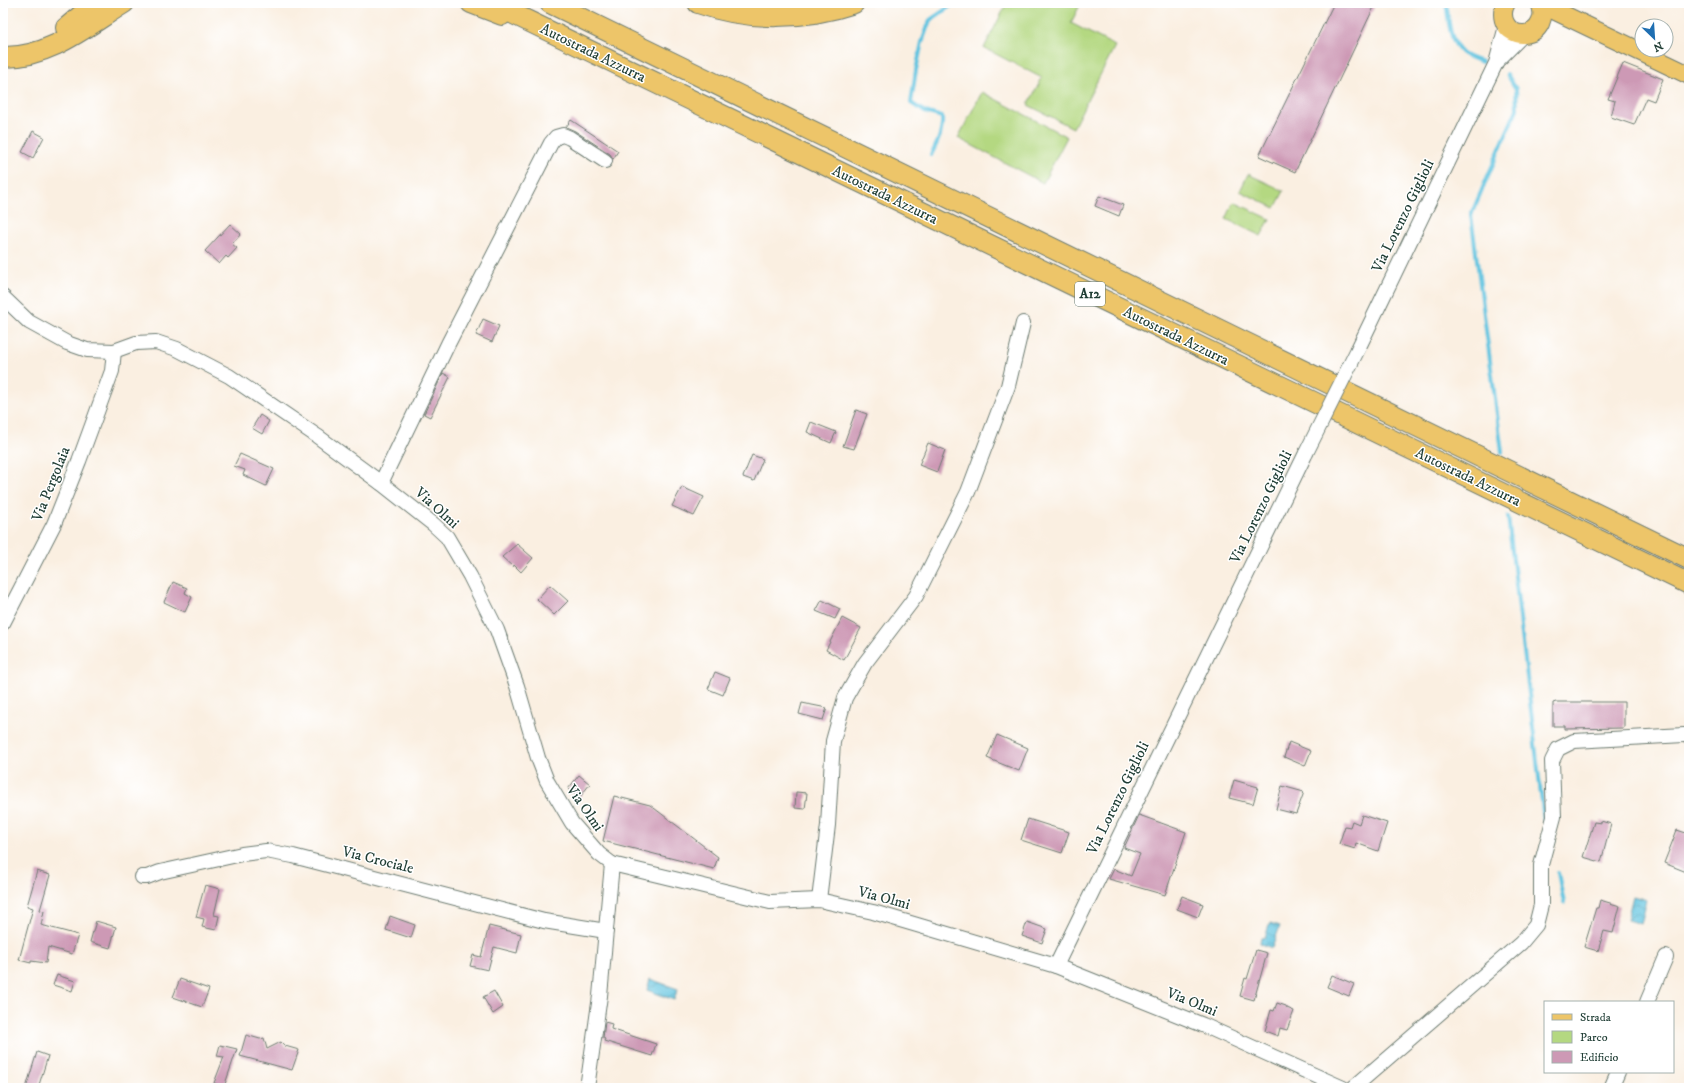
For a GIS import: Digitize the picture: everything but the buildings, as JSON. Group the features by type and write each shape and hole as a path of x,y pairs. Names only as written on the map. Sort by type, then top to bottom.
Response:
{"highway":[{"path":"3,49 27,47 49,39 71,26 86,12 91,3"},
{"path":"3,57 13,57 36,53 53,46 75,35 124,3"},
{"path":"471,3 564,39"},
{"name":"Autostrada Azzurra","path":"491,3 1689,584"},
{"name":"Autostrada Azzurra","path":"550,3 1689,559"},
{"path":"698,3 726,11 758,16 806,15 832,10 854,3"}],"main road":[{"path":"1502,12 1511,30 1524,34 1530,32 1540,24 1543,14 1540,4"},
{"path":"1540,4 1565,14 1600,33 1689,75"},
{"path":"1540,24 1564,25 1600,33"}],"street":[{"name":"Via Lorenzo Giglioli","path":"1496,63 1502,12"},
{"name":"Via Lorenzo Giglioli","path":"1056,966 1358,349 1496,63 1524,34"},
{"path":"381,483 448,344 551,143 556,137 563,135 605,161"},
{"name":"Via Olmi","path":"3,297 29,322 67,344 88,350 114,351 136,343 156,342 177,349 229,376 317,436 381,483 447,537 470,576 497,630 517,686 538,758 547,781 572,823 599,854 612,864 770,902 819,900 873,912 1056,966 1203,1025 1343,1088"},
{"path":"819,900 828,825 834,741 845,698 865,663 916,596 961,505 1008,386 1024,323"},
{"name":"Via Pergolaia","path":"3,623 54,524 79,462 112,371 114,351"},
{"path":"1353,1088 1521,943 1536,925 1541,905 1541,865 1554,817 1552,761 1558,748 1574,741 1684,735"},
{"name":"Via Crociale","path":"142,877 242,854 266,851 293,856 544,921 606,931"},
{"path":"587,1088 600,996 612,864"},
{"path":"1647,1001 1666,957"},
{"path":"1611,1088 1618,1073"}],"green space":[{"path":"1007,3 1081,3 1071,23 1115,46 1073,128 1028,105 1042,78 984,48"},
{"path":"982,92 1067,137 1043,183 958,138"},
{"path":"1248,174 1284,191 1275,208 1240,191"},
{"path":"1234,202 1270,219 1261,236 1226,219"}],"water":[{"path":"1633,896 1647,900 1641,924 1627,920"},
{"path":"1270,923 1280,926 1272,948 1261,944 1260,942 1261,938 1265,937"},
{"path":"650,979 678,989 674,1000 647,990"}],"waterway":[{"path":"931,155 940,136 942,117 925,112 911,103 916,70 922,42 930,20 955,3"},
{"path":"1446,3 1450,30 1454,43 1466,56 1482,62"},
{"path":"1502,452 1471,215 1517,109 1516,89 1507,74"},
{"path":"1508,517 1544,820"},
{"path":"1558,873 1564,903"}]}
